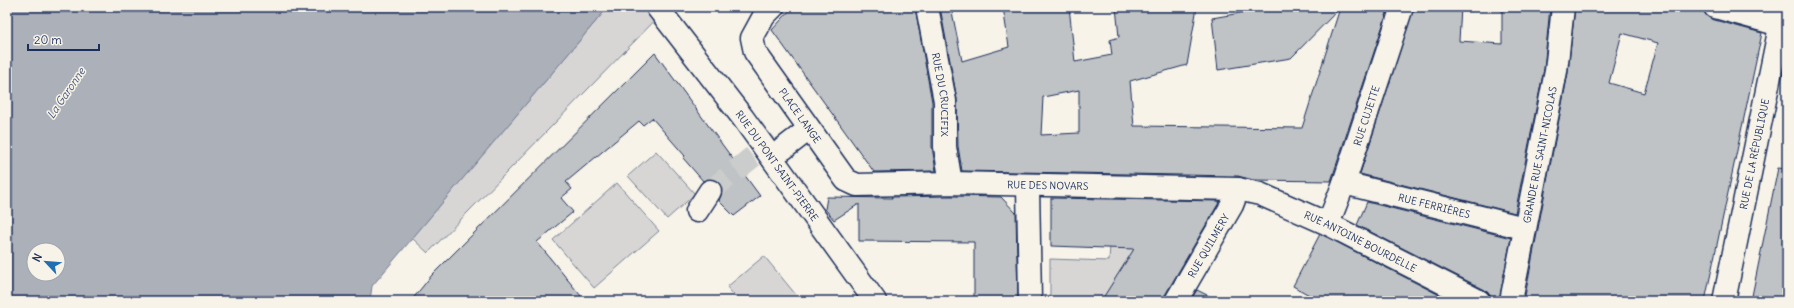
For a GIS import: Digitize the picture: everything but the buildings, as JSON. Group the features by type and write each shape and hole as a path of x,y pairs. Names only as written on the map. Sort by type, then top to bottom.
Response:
{"street":[{"name":"RUE DU PONT SAINT-PIERRE","path":"657,7 676,34 743,118 875,301"},
{"name":"PLACE LANGE","path":"773,7 764,16 752,38 755,52 846,180 857,185"},
{"name":"RUE DU CRUCIFIX","path":"927,7 945,102 945,147 951,183"},
{"name":"RUE CUJETTE","path":"1328,224 1344,183 1402,7"},
{"name":"GRANDE RUE SAINT-NICOLAS","path":"1511,301 1524,228 1556,71 1563,7"},
{"path":"1715,7 1784,20"},
{"name":"RUE DE LA RÉPUBLIQUE","path":"1724,301 1784,20"},
{"path":"779,144 806,124"},
{"name":"RUE DES NOVARS","path":"857,185 951,183 1028,186 1238,189"},
{"name":"RUE FERRIÈRES","path":"1344,183 1524,228"},
{"path":"1028,186 1030,301"},
{"name":"RUE ANTOINE BOURDELLE","path":"1238,189 1260,194 1328,224 1479,301"},
{"name":"RUE QUILMERY","path":"1176,301 1232,205 1238,189"}],"shaded area":[{"path":"608,7 668,7 428,253 412,238"},
{"path":"656,151 695,194 667,219 628,176"},
{"path":"617,183 659,231 594,288 553,240"},
{"path":"1110,245 1154,248 1101,301 1050,301 1050,259 1109,261"},
{"path":"764,256 801,301 739,301 727,287"}],"water":[{"name":"La Garonne","path":"7,7 608,7 372,286 370,301 7,301"}],"tunnel":[{"path":"710,191 775,139"}]}
